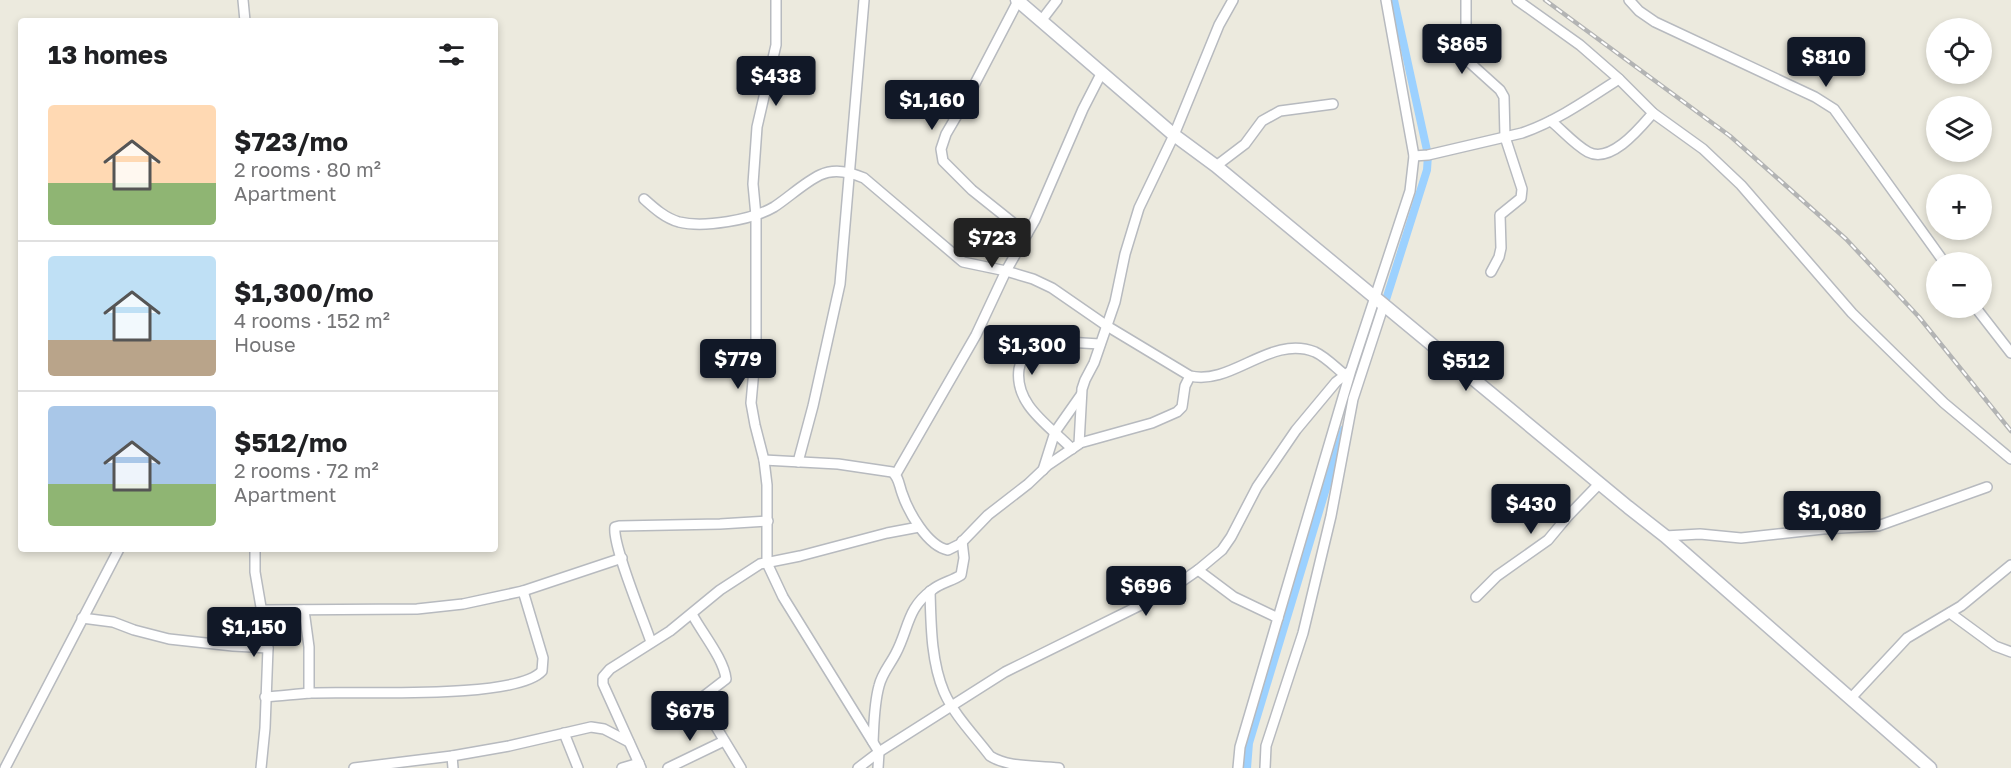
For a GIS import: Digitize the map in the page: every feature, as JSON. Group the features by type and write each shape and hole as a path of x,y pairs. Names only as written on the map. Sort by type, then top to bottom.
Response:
{"street":[{"path":"243,0 245,18"},
{"path":"776,0 776,45 757,128 753,184 756,216 756,337 751,403 765,460 768,521 767,563 783,597 879,752 878,768"},
{"path":"798,462 840,285 864,0"},
{"path":"1041,21 1057,0"},
{"path":"1076,446 1085,380 1091,371 1115,302 1125,254 1139,208 1174,135 1219,25 1233,0"},
{"path":"1265,768 1266,746 1303,633 1331,516 1353,399 1410,191 1414,156 1386,0"},
{"path":"1466,0 1469,62 1490,80 1504,97 1505,137 1522,194 1517,202 1500,215 1502,248 1491,272"},
{"path":"1517,0 1580,45 1653,113 1703,149 1741,185 1852,313 1944,402 2011,459"},
{"path":"1629,0 1639,11 1655,22 1815,97 1834,109 1937,252"},
{"path":"1028,234 972,190 943,161 941,155 942,142 1017,1 1174,135 1216,166 1599,484 1665,536 1930,768"},
{"path":"1102,72 1083,109 1028,234 1006,271 976,335 896,474 904,499 919,527 943,549 950,549 962,542 988,515 1043,470 1076,446 1152,423 1177,412 1182,407 1185,387 1190,376"},
{"path":"1414,156 1428,155 1522,133 1551,121 1619,79"},
{"path":"1216,166 1245,144 1262,121 1280,111 1333,105"},
{"path":"1551,121 1589,152 1605,153 1635,134 1653,113"},
{"path":"644,199 663,215 679,222 701,223 756,216 777,205 820,175 848,171 864,178 963,262 1006,271 1033,279 1052,288 1107,326 1190,376 1220,374 1279,350 1296,348 1316,353 1348,373"},
{"path":"1238,768 1240,747 1348,373 1379,301"},
{"path":"1984,318 2011,353"},
{"path":"1076,446 1055,432 1029,408 1022,397 1018,375 1021,360 1031,345 1044,337 1066,342 1101,344"},
{"path":"858,768 879,752 1005,672 1165,593 1198,570 1222,550 1257,487 1296,430 1336,382 1348,373"},
{"path":"1043,470 1055,432 1082,394"},
{"path":"765,460 884,469 896,474"},
{"path":"1476,597 1497,576 1548,540 1599,484"},
{"path":"1665,536 1700,534 1741,537 1878,526 1987,487"},
{"path":"651,642 622,558 614,531 616,526 768,521"},
{"path":"622,768 640,765 603,684 603,677 610,669 692,614 720,590 755,567 919,527"},
{"path":"873,742 878,687 883,672 895,656 911,612 930,591 961,575 964,558 962,542"},
{"path":"5,768 117,552"},
{"path":"255,552 255,572 268,648 261,768"},
{"path":"262,610 440,607 523,591 622,558"},
{"path":"1851,698 1907,638 1961,606 2011,564"},
{"path":"1198,570 1234,597 1278,618"},
{"path":"265,697 309,693 468,691 506,685 538,675 542,670 543,658 523,591"},
{"path":"930,591 932,642 941,682 951,705 997,762 1007,765 1059,768"},
{"path":"304,610 309,647 309,693"},
{"path":"1950,613 1995,646 2011,652"},
{"path":"692,614 726,672 724,682 704,696 701,702 741,768"},
{"path":"82,618 113,622 169,639 268,648"},
{"path":"354,768 408,764 564,733 579,728 598,727 629,742"},
{"path":"564,733 578,768"},
{"path":"668,768 724,741"},
{"path":"452,756 453,768"}],"waterway":[{"path":"1384,306 1427,170 1428,155 1394,0"},
{"path":"1247,768 1249,743 1344,429"}],"railway":[{"path":"1545,0 1730,136 1846,239 1919,317 2011,431"}]}
